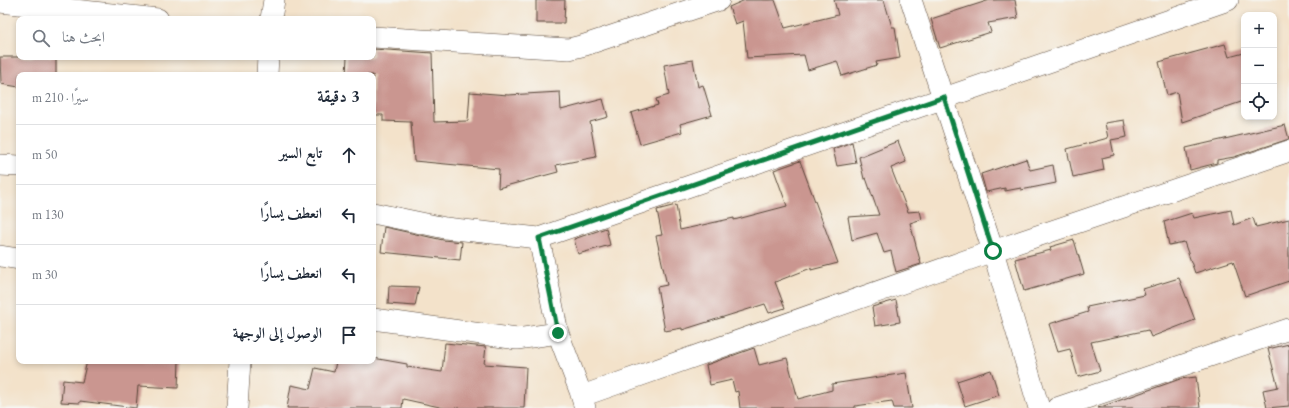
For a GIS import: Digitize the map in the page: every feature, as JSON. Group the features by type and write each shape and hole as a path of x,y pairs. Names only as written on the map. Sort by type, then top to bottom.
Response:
{"street":[{"path":"272,16 274,0"},
{"path":"376,37 569,49 719,0"},
{"path":"911,0 944,97 993,251 1040,408"},
{"path":"376,214 445,228 539,238 1228,0"},
{"path":"0,2 130,16"},
{"path":"267,72 268,60"},
{"path":"539,238 558,333 583,402 993,251 1289,151"},
{"path":"0,165 16,166"},
{"path":"0,256 16,259"},
{"path":"376,319 516,339 558,333"},
{"path":"1057,408 1289,329"},
{"path":"237,408 240,364"}],"building":[{"path":"536,0 565,0 564,23 536,23"},
{"path":"745,0 775,0 785,28 838,15 834,0 884,0 892,27 895,27 900,58 876,62 877,65 842,76 837,61 808,70 804,55 747,58 743,21 735,24 729,7"},
{"path":"990,0 1015,0 1018,18 988,23 991,32 940,48 931,19"},
{"path":"1225,44 1229,57 1241,54 1241,102 1182,122 1177,92 1167,95 1159,62"},
{"path":"376,49 432,53 434,122 468,121 470,92 508,95 560,92 561,110 603,99 608,117 590,122 596,157 556,165 558,172 498,188 499,169 414,161 411,122 383,121 383,115 376,115 376,72 346,72 347,60 376,60"},
{"path":"0,57 16,57 16,60 56,60 56,72 16,72 16,86 1,84"},
{"path":"693,60 698,87 703,85 712,115 680,124 682,132 640,144 631,113 658,105 656,99 669,95 664,65"},
{"path":"1124,120 1127,137 1111,140 1114,155 1102,158 1104,170 1073,177 1067,149 1108,138 1105,123"},
{"path":"1285,125 1289,139 1234,157 1217,160 1217,163 1190,170 1186,148"},
{"path":"898,141 906,162 891,168 908,212 920,211 922,219 910,223 921,264 896,272 891,251 884,253 877,233 852,240 848,217 879,215 866,178 864,179 859,157"},
{"path":"852,142 856,163 837,166 833,149"},
{"path":"1026,159 1030,170 1053,165 1056,183 1021,190 1021,188 1005,191 1005,188 986,192 981,174"},
{"path":"800,161 838,263 811,270 811,268 775,282 785,308 769,313 765,304 682,330 682,328 665,331 657,287 667,285 656,236 662,235 657,210 676,205 680,230 734,218 734,220 787,206 774,170"},
{"path":"1231,210 1234,225 1253,218 1256,227 1289,219 1289,281 1245,296 1233,261 1195,273 1184,242 1169,245 1164,222 1192,213 1194,218"},
{"path":"384,227 443,240 462,242 460,260 381,252"},
{"path":"606,228 610,245 578,254 574,239"},
{"path":"1074,240 1084,274 1024,291 1015,259 1051,250 1050,247"},
{"path":"1179,278 1195,320 1151,337 1148,330 1091,342 1100,371 1078,377 1070,349 1058,352 1049,324 1088,312 1087,307 1145,295 1143,289"},
{"path":"389,286 419,287 415,306 388,304"},
{"path":"896,300 900,322 875,326 872,307"},
{"path":"445,343 486,347 484,364 526,367 524,408 444,408 403,399 402,408 287,408 291,385 310,389 315,368 334,372 335,364 376,364 376,359 407,364 407,367 442,372"},
{"path":"1289,344 1289,406 1267,408 1263,390 1278,387 1268,349"},
{"path":"754,348 759,365 787,358 798,399 832,390 832,384 906,373 912,408 894,408 892,401 855,406 855,408 740,408 738,391 735,392 732,380 710,385 706,365"},
{"path":"86,364 179,364 178,388 138,386 136,408 80,401 80,403 61,402 63,380 82,382"},
{"path":"991,370 999,395 965,406 957,381"},
{"path":"1196,377 1200,408 1098,408 1180,379"}],"route":[{"path":"558,333 539,238 944,97 993,251"}]}
